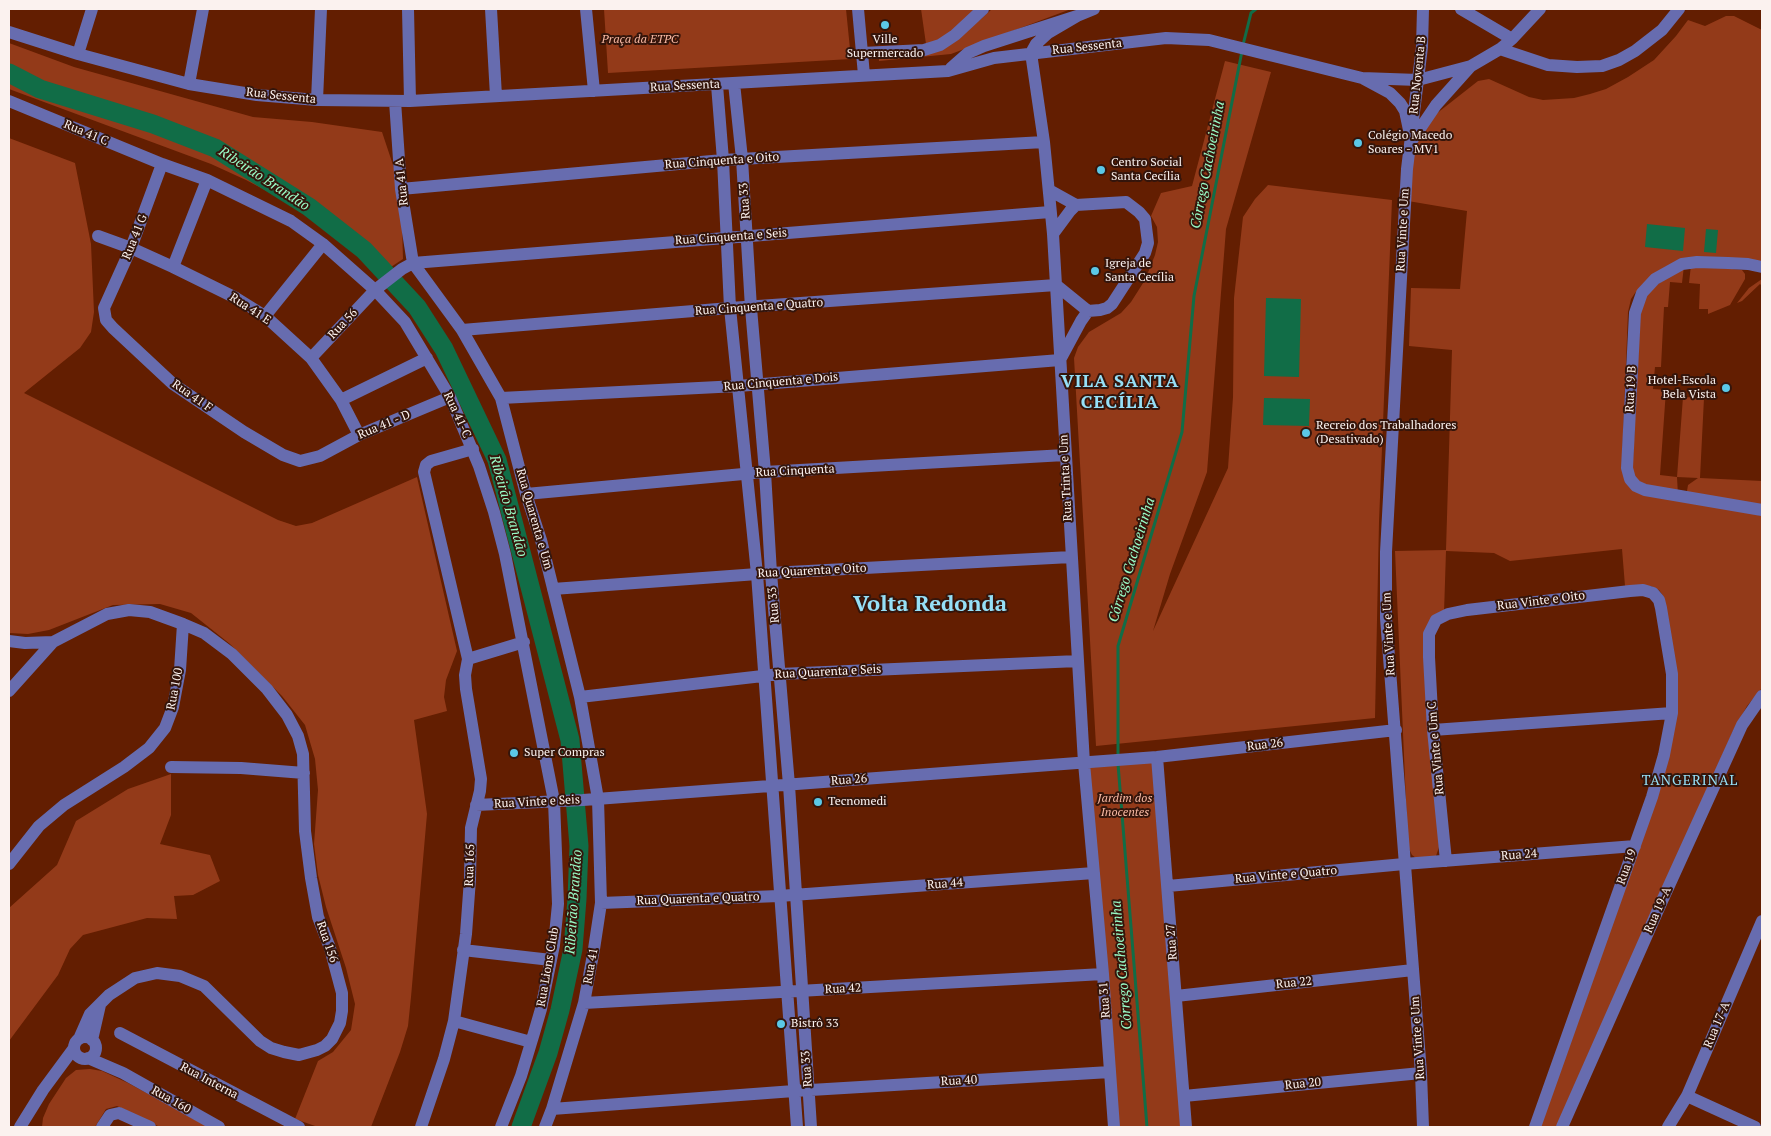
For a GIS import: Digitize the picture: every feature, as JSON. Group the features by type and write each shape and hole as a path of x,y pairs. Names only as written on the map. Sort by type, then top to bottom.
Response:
{"street":[{"path":"78,54 92,9"},
{"path":"190,84 203,9"},
{"path":"317,100 321,9"},
{"path":"408,9 410,101"},
{"path":"491,9 496,96"},
{"path":"586,9 594,91"},
{"path":"858,9 864,75"},
{"path":"862,53 924,50 940,45 955,35 983,9"},
{"path":"948,71 968,53 984,46 1094,9"},
{"name":"Rua Noventa B","path":"1412,141 1422,47 1423,9"},
{"path":"1461,9 1512,39"},
{"path":"1362,78 1418,80 1471,66 1500,49 1540,9"},
{"path":"1500,49 1548,65 1602,66 1619,60 1635,51 1662,30 1679,9"},
{"path":"1031,53 1036,44 1048,33 1077,16"},
{"name":"Rua Sessenta","path":"9,32 78,54 190,84 257,95 317,100 410,101 948,71 994,58 1166,38 1209,40 1362,78"},
{"name":"Rua Trinta e Um","path":"1031,53 1044,142 1053,234 1084,763 1094,873"},
{"path":"1412,141 1436,105 1471,66"},
{"path":"1362,78 1400,102 1405,112 1412,141"},
{"name":"Rua 33","path":"734,83 742,159 771,573 789,785 811,1127"},
{"name":"Rua 33","path":"717,85 723,160 730,308 757,574 797,1127"},
{"name":"Rua 41 C","path":"9,101 162,164"},
{"name":"Rua 41 A","path":"396,101 407,266"},
{"name":"Rua Vinte e Um","path":"1412,141 1407,169 1404,215 1386,552 1386,618 1421,1073 1423,1127"},
{"name":"Rua Cinquenta e Oito","path":"401,189 723,160 1044,142"},
{"name":"Rua 41-C","path":"162,164 207,180 291,222 380,287 405,322 450,397 473,449 494,512 524,642 554,801"},
{"name":"Rua 41 G","path":"104,308 131,248 162,164"},
{"path":"173,268 207,180"},
{"path":"1049,190 1076,206 1126,202 1145,219 1148,229 1148,243 1145,253 1112,304 1107,308 1088,311 1060,360"},
{"path":"1053,234 1076,206"},
{"name":"Rua Cinquenta e Seis","path":"407,266 726,237 1050,212"},
{"name":"Rua 41 E","path":"98,236 131,248 236,298 265,316 311,358 341,400 359,435"},
{"path":"265,316 323,244"},
{"name":"Rua 19 B","path":"1762,267 1728,263 1697,262 1682,264 1655,280 1642,293 1637,306 1635,320 1626,468 1630,480 1636,486 1645,490 1762,510"},
{"name":"Rua 56","path":"311,358 380,287 407,266"},
{"name":"Rua Quarenta e Um","path":"407,266 462,330 501,398 526,494 541,540 580,696 598,799"},
{"path":"1056,284 1088,311"},
{"name":"Rua Cinquenta e Quatro","path":"462,330 1056,284"},
{"name":"Rua 41 F","path":"104,308 106,320 113,328 173,384 283,456 300,461"},
{"path":"341,400 427,358"},
{"name":"Rua Cinquenta e Dois","path":"501,398 738,386 1060,360"},
{"name":"Rua 41 - D","path":"300,461 320,456 359,435 450,397"},
{"name":"Rua 165","path":"421,1127 444,1059 454,1021 470,879 472,828 481,778 466,689 465,675 468,659 424,472 426,465 432,461 473,449"},
{"name":"Rua Cinquenta","path":"526,494 765,472 1065,455"},
{"name":"Rua Quarenta e Oito","path":"553,589 771,573 1071,557"},
{"name":"Rua Vinte e Oito","path":"1429,634 1436,620 1448,614 1467,610 1636,590 1648,590 1659,600"},
{"name":"Rua 19","path":"1535,1127 1652,798 1664,755 1672,713 1673,688 1670,656 1659,600"},
{"path":"9,691 53,642 107,614 129,610 150,612 183,624"},
{"name":"Rua 156","path":"20,1127 30,1122 43,1090 59,1068 85,1049 90,1014 109,995 135,978 157,973 180,976 204,986 260,1041 271,1048 284,1052 298,1055 325,1046 332,1040 340,1023 342,993 330,948 318,917 311,878 304,830 303,754 298,736 287,715 267,689 232,654 204,633 183,624"},
{"name":"Rua 100","path":"9,864 39,826 64,805 124,767 149,748 164,728 173,708 180,670 183,624"},
{"name":"Rua Vinte e Um C","path":"1429,634 1433,730 1446,861"},
{"path":"9,641 25,644 53,642"},
{"path":"468,659 524,642"},
{"name":"Rua Quarenta e Seis","path":"580,696 780,674 1078,660"},
{"name":"Rua 19-A","path":"1562,1127 1742,725 1762,696"},
{"path":"1433,730 1672,713"},
{"name":"Rua 26","path":"598,799 1157,757 1396,730"},
{"name":"Rua 27","path":"1157,757 1186,1127"},
{"path":"171,767 241,768 304,773"},
{"name":"Rua Vinte e Seis","path":"476,805 598,799"},
{"name":"Rua 41","path":"545,1127 584,1003 601,903 598,799"},
{"name":"Rua Lions Club","path":"501,1127 532,1042 551,960 558,904 554,801"},
{"name":"Rua 24","path":"1404,864 1635,846"},
{"name":"Rua Vinte e Quatro","path":"1168,886 1404,864"},
{"name":"Rua 44","path":"796,894 1094,873"},
{"name":"Rua 31","path":"1094,873 1114,1127"},
{"name":"Rua Quarenta e Quatro","path":"601,903 796,894"},
{"name":"Rua 17-A","path":"1668,1127 1687,1096 1760,929"},
{"path":"463,950 551,960"},
{"name":"Rua 22","path":"1176,996 1413,970"},
{"name":"Rua 42","path":"584,1003 1103,974"},
{"path":"454,1021 532,1042"},
{"name":"Rua Interna","path":"120,1034 295,1126"},
{"name":"Rua 160","path":"85,1049 123,1073 220,1127"},
{"name":"Rua 40","path":"794,1091 1110,1072"},
{"name":"Rua 20","path":"1184,1096 1421,1073"},
{"path":"552,1109 794,1091"},
{"path":"1687,1096 1755,1127"},
{"path":"102,1127 110,1115 119,1113 150,1127"}],"green space":[{"name":"Praça da ETPC","path":"604,9 846,9 851,59 608,73"},
{"path":"921,9 977,9 948,35 938,41 926,44"},
{"path":"992,9 1071,9 951,54 879,61 879,57 921,54 980,20"},
{"path":"1726,16 1734,16 1762,30 1762,266 1689,261 1648,279 1635,293 1631,299 1628,312 1622,462 1625,482 1762,516 1762,688 1747,706 1733,731 1558,1127 1539,1127 1672,734 1664,597 1659,590 1651,586 1625,586 1622,549 1510,561 1494,553 1446,551 1444,613 1433,618 1439,847 1436,856 1416,858 1412,855 1408,847 1395,551 1446,550 1452,350 1409,346 1411,288 1460,289 1467,211 1408,201 1415,144 1436,114 1478,81 1489,79 1529,97 1543,100 1574,98 1590,94 1606,89 1654,60 1688,20 1705,26"},
{"path":"9,43 74,67 253,117 312,122 382,132 401,189 403,259 379,275 327,228 295,206 246,180 211,164 9,89"},
{"name":"Recreio dos Trabalhadores (Desativado)","path":"1225,61 1271,72 1226,229 1207,472 1170,574 1153,631 1228,468 1233,397 1234,298 1243,217 1255,199 1268,185 1392,200 1379,522 1375,718 1096,746 1074,358 1078,347 1089,332 1121,313 1131,302 1145,280 1158,242 1157,227 1151,216 1161,193 1192,186"},
{"path":"9,138 75,163 91,244 94,312 91,332 80,348 24,393 278,520 296,526 312,523 417,477 457,651 446,680 444,697 447,711 414,720 427,814 408,1026 371,1127 318,1127 295,1119 318,1061 333,1052 351,1030 355,1004 318,875 314,844 318,790 315,759 305,725 282,696 230,644 191,613 160,604 113,605 49,630 28,634 9,633"},
{"path":"1691,265 1742,270 1745,274 1745,279 1730,305 1708,314 1708,309 1699,309 1700,284 1689,283"},
{"path":"1684,266 1682,283 1670,282 1668,307 1664,307 1661,367 1655,367 1653,389 1666,390 1660,475 1677,477 1678,495 1632,480 1641,296"},
{"path":"1762,279 1762,286 1760,284 1742,301 1737,303 1749,288"},
{"path":"1683,397 1704,398 1700,478 1762,481 1762,508 1686,497 1688,485 1698,478 1677,477"},
{"name":"Jardim dos Inocentes","path":"1157,757 1186,1127 1114,1127 1084,763"},
{"path":"171,774 171,815 160,844 210,855 220,881 193,895 174,896 177,919 147,918 83,935 70,949 58,975 9,1041 9,908 57,865 76,821 128,789"},
{"path":"90,1069 102,1071 128,1083 209,1127 160,1127 117,1106 106,1109 95,1127 42,1127 43,1118 49,1104 66,1078 76,1070"}],"shaded area":[{"path":"1647,224 1685,228 1683,251 1645,247"},
{"path":"1706,229 1718,230 1716,253 1704,252"},
{"path":"1266,298 1301,299 1299,377 1264,376"},
{"path":"1264,398 1310,399 1309,426 1263,425"},
{"path":"530,1081 544,1086 531,1122 529,1127 513,1127"}],"waterway":[{"name":"Córrego Cachoeirinha","path":"1243,45 1251,13 1256,9"},
{"name":"Córrego Cachoeirinha","path":"1118,758 1118,646 1182,432 1194,296 1242,51"},
{"name":"Ribeirão Brandão","path":"9,73 40,89 153,124 215,148 309,207 364,250 417,307 444,349 497,460 570,740 579,846 573,949 560,1010 548,1053 521,1127"},
{"name":"Córrego Cachoeirinha","path":"1118,764 1147,1127"}],"place":[{"name":"Ville Supermercado","path":"885,25"},
{"name":"Colégio Macedo Soares - MV1","path":"1358,143"},
{"name":"Centro Social Santa Cecília","path":"1101,170"},
{"name":"Igreja de Santa Cecília","path":"1095,271"},
{"name":"Hotel-Escola Bela Vista","path":"1726,388"},
{"name":"Recreio dos Trabalhadores (Desativado)","path":"1306,433"},
{"name":"Super Compras","path":"514,753"},
{"name":"Tecnomedi","path":"818,802"},
{"name":"Bistrô 33","path":"781,1024"}],"district":[{"name":"VILA SANTA CECÍLIA","path":"1120,392"},
{"name":"Volta Redonda","path":"930,605"},
{"name":"TANGERINAL","path":"1690,781"}]}
